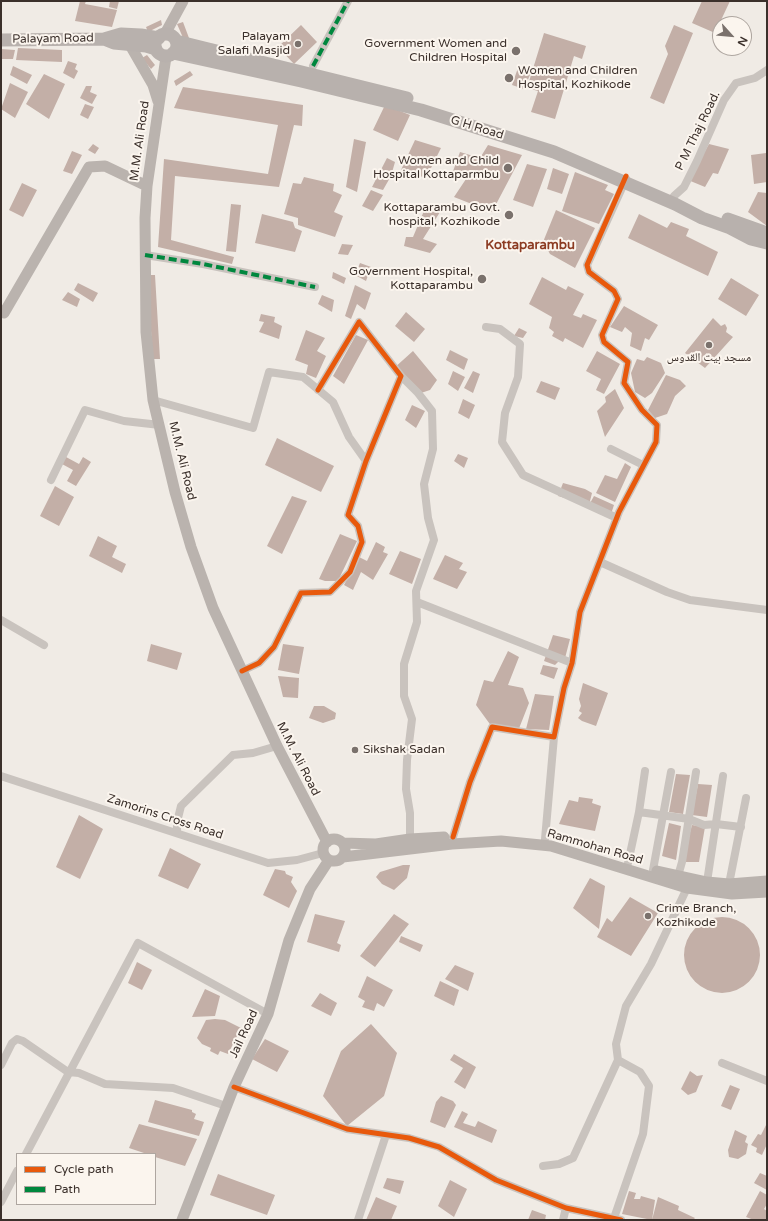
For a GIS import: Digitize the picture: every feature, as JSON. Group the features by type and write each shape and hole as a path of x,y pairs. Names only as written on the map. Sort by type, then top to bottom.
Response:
{"main road":[{"name":"M.M. Ali Road","path":"183,1 175,15 166,45 147,186 145,255 146,332 153,400 175,492 191,547 213,608 277,746 326,842"},
{"path":"104,39 121,34 142,34 166,45"},
{"path":"104,39 114,43 130,45 166,45"},
{"name":"Palayam Road","path":"1,40 104,39"},
{"path":"130,45 153,85 158,101"},
{"name":"G H Road","path":"166,45 244,59 346,81 415,100 552,142 702,218 730,228 751,239 767,243"},
{"path":"2,314 90,167 105,166 147,186"},
{"name":"G H Road","path":"626,179 674,196 698,208 767,233"},
{"name":"Rammohan Road","path":"343,843 376,844 410,839 502,835 545,839 576,846 628,863 710,885 732,894 767,892"},
{"path":"333,839 339,840 343,843 346,850 343,857 334,862 326,857 323,846 326,842 333,839"},
{"name":"Rammohan Road","path":"343,857 452,844 508,842 551,846 687,888 767,881"},
{"name":"Jail Road","path":"182,1220 226,1106 268,1014 289,940 326,857"}],"street":[{"path":"313,66 348,1"},
{"name":"P M Thaj Road.","path":"674,196 684,186 698,161 724,100 736,83 755,78 767,70"},
{"path":"545,839 554,737 564,688 572,664 580,612 617,518 656,442 657,424 642,410 624,383 628,362 604,342 602,335 618,299 614,291 590,272 588,265 626,179"},
{"path":"145,255 203,264 315,287"},
{"path":"318,390 359,322 401,376 432,411 433,449 424,484 428,518 434,540 416,591 417,622 404,664 404,696 412,719 407,760 406,789 410,813 410,839"},
{"path":"486,327 500,329 520,344 518,377 505,412 502,442 523,475 617,518"},
{"path":"153,400 253,428 269,372 303,377 333,402 349,437 366,461"},
{"path":"242,671 259,663 274,648 301,592 330,592 350,572 362,542 358,526 348,515 366,461 401,376"},
{"path":"51,480 85,410 124,421 160,425"},
{"path":"611,449 644,465"},
{"path":"600,562 667,592 690,600 767,610"},
{"path":"417,602 572,664"},
{"path":"1,620 44,645"},
{"path":"453,837 470,782 492,727 554,737"},
{"path":"178,833 177,822 181,806 233,756 253,753 277,746"},
{"path":"628,863 639,812 645,771"},
{"path":"653,870 671,772"},
{"path":"678,876 696,772"},
{"name":"Zamorins Cross Road","path":"1,776 268,863 326,857"},
{"path":"710,885 716,824 723,776"},
{"path":"729,884 746,798"},
{"path":"639,812 689,818 704,824 716,824 741,828"},
{"path":"543,1166 560,1164 573,1158 618,1060 616,1044 626,1006 651,964 687,888"},
{"path":"27,1153 68,1072 138,943 268,1014"},
{"path":"1,1065 12,1044 17,1039 23,1041 68,1072 79,1073 105,1084 114,1086 160,1086 173,1088 226,1106"},
{"path":"234,1087 347,1129 409,1138 439,1147 496,1180 566,1208 618,1219 644,1134 649,1086 640,1072 618,1060"},
{"path":"722,1064 767,1081"},
{"path":"358,1220 386,1135"},
{"path":"1,1202 16,1173"},
{"path":"563,1220 566,1208"}],"building":[{"path":"80,1 86,1 85,4 117,10 112,27 75,21"},
{"path":"110,1 119,1 117,9 109,7"},
{"path":"702,1 730,1 723,16 712,16 712,32 692,23"},
{"path":"161,20 162,25 148,32 146,27"},
{"path":"183,22 189,38 184,40 177,24"},
{"name":"Palayam Salafi Masjid","path":"301,25 317,42 294,64 278,47"},
{"path":"674,25 693,33 664,104 650,98 668,54 665,46"},
{"path":"544,33 586,46 582,59 574,56 555,119 531,112 538,91 527,88"},
{"path":"18,48 62,50 62,62 16,60"},
{"path":"1,49 15,50 13,59 1,59"},
{"path":"147,55 155,65 151,69 142,58"},
{"path":"68,61 77,64 75,69 78,71 74,79 63,73"},
{"path":"519,65 532,70 524,89 512,85"},
{"path":"13,66 32,75 27,84 10,75"},
{"path":"190,71 193,75 176,86 174,81"},
{"path":"44,74 65,84 49,119 26,104"},
{"path":"10,83 28,92 15,118 1,109"},
{"path":"86,86 92,86 90,92 97,95 92,104 80,98"},
{"path":"183,87 303,105 302,126 294,125 279,187 175,176 171,240 234,257 232,264 158,247 164,159 268,174 278,125 174,108"},
{"path":"85,104 94,107 88,119 80,115"},
{"path":"385,105 410,115 398,141 373,130"},
{"path":"354,139 366,142 357,192 346,187"},
{"path":"415,140 441,148 426,178 401,170"},
{"path":"93,144 99,148 95,154 88,150"},
{"path":"709,144 729,149 718,174 713,173 705,187 688,180"},
{"path":"488,145 522,155 492,212 454,197 466,179 452,174 460,152 480,158"},
{"path":"72,151 82,155 72,174 63,171"},
{"path":"766,153 767,182 754,184 751,155"},
{"path":"387,158 395,162 391,176 383,190 372,187"},
{"path":"527,164 547,169 533,207 513,200"},
{"path":"553,168 569,174 562,194 547,189"},
{"path":"575,172 608,185 605,190 614,194 599,224 562,211"},
{"path":"304,177 334,184 333,191 342,195 334,212 343,216 335,237 298,225 298,218 284,214 293,183 301,184"},
{"path":"22,183 37,190 23,217 9,210"},
{"path":"371,190 383,195 373,211 362,206"},
{"path":"758,192 767,193 767,226 748,212"},
{"path":"231,204 241,205 236,252 226,251"},
{"path":"426,206 440,212 423,239 437,244 430,253 404,246 406,237 413,237"},
{"path":"556,210 595,228 575,268 550,254 543,242"},
{"path":"262,214 293,222 295,228 302,231 295,252 255,243"},
{"path":"639,214 667,228 671,222 689,229 686,236 718,252 708,276 628,238"},
{"path":"342,244 353,245 348,255 338,254"},
{"path":"360,263 371,267 366,281 355,275"},
{"path":"333,272 346,278 344,284 332,278"},
{"path":"147,275 155,275 160,359 153,359"},
{"path":"542,277 566,290 568,286 584,294 573,315 581,318 583,314 597,320 583,348 565,338 563,342 552,336 554,332 549,328 552,317 529,304"},
{"path":"731,278 759,295 746,316 718,299"},
{"path":"78,283 98,293 93,302 74,290"},
{"path":"355,285 371,293 365,310 357,304 351,319 345,316"},
{"path":"68,292 80,299 77,307 62,300"},
{"path":"322,295 334,300 332,312 318,304"},
{"path":"624,306 658,325 649,340 645,338 641,351 630,346 632,333 625,327 622,332 610,327"},
{"path":"406,312 425,329 414,342 395,326"},
{"path":"261,314 275,317 274,322 282,326 279,339 259,332 264,322 259,321"},
{"name":"مسجد بیت القدوس","path":"713,318 721,326 725,324 727,328 726,332 733,337 705,368 685,353"},
{"path":"519,328 527,332 523,338 514,336"},
{"path":"306,330 325,338 317,351 326,356 316,378 306,374 308,365 295,360"},
{"path":"356,335 368,340 344,384 333,376"},
{"path":"450,350 468,359 464,370 446,360"},
{"path":"413,351 437,380 430,390 418,394 393,369"},
{"path":"597,351 620,364 604,394 596,390 601,379 586,371"},
{"path":"647,357 661,363 665,373 652,393 645,398 635,392 631,373 637,359 644,361"},
{"path":"453,371 465,377 458,391 448,384"},
{"path":"473,371 480,374 473,393 464,388"},
{"path":"666,375 680,380 686,386 675,396 667,414 655,418 648,410"},
{"path":"541,381 560,388 555,400 536,392"},
{"path":"615,389 624,408 605,437 597,411 606,402 605,397"},
{"path":"463,399 475,405 469,419 458,413"},
{"path":"412,405 425,411 416,428 405,420"},
{"path":"277,438 334,466 321,492 265,465"},
{"path":"458,454 468,458 464,468 454,461"},
{"path":"66,457 79,464 83,457 91,462 76,486 67,481 73,470 62,464"},
{"path":"625,463 631,467 615,502 596,493 605,475 617,479"},
{"path":"563,483 585,489 592,493 589,505 558,496"},
{"path":"55,486 74,497 59,526 40,516"},
{"path":"292,496 307,501 282,554 267,546"},
{"path":"594,496 614,505 611,514 589,505"},
{"path":"340,534 357,541 338,581 325,581 319,579"},
{"path":"98,536 117,546 112,557 126,564 122,573 89,556"},
{"path":"376,542 385,547 383,552 388,554 373,580 361,572 353,590 344,585 359,557 367,561"},
{"path":"400,551 421,559 412,584 389,574"},
{"path":"445,555 463,563 459,569 467,572 457,589 433,579"},
{"path":"553,635 570,639 564,662 559,661 555,665 544,661"},
{"path":"151,644 182,653 177,670 147,661"},
{"path":"283,644 304,647 299,674 278,670"},
{"path":"508,651 519,657 508,685 523,688 529,703 518,731 492,727 476,705 484,680 493,682"},
{"path":"543,665 558,668 554,679 540,674"},
{"path":"278,676 299,678 298,698 283,697"},
{"path":"583,683 608,693 596,726 578,718 582,713 579,711 581,706 579,699"},
{"path":"535,694 554,696 549,730 526,729"},
{"path":"314,706 324,706 336,713 335,719 323,723 309,718"},
{"path":"676,774 690,775 683,814 669,812"},
{"path":"698,784 712,785 707,817 692,815"},
{"path":"579,797 593,799 592,803 601,806 595,831 559,824 569,800 578,802"},
{"path":"79,815 103,829 80,879 56,867"},
{"path":"669,823 681,826 676,860 662,856"},
{"path":"692,825 705,827 699,862 682,862"},
{"path":"170,848 201,864 188,889 158,876"},
{"path":"403,865 410,865 407,878 394,890 382,884 376,877 380,872"},
{"path":"275,869 285,871 286,874 293,877 291,882 297,891 289,908 263,895"},
{"path":"590,878 605,886 599,929 573,908"},
{"path":"630,897 658,913 631,956 597,937 607,918 612,922"},
{"path":"315,914 345,921 337,943 341,945 339,952 307,942"},
{"path":"394,914 409,924 375,967 360,956"},
{"path":"722,917 736,920 749,928 757,941 760,955 757,969 749,982 736,990 722,993 708,990 695,982 687,969 684,955 687,941 695,928 708,920"},
{"path":"401,936 423,945 420,952 399,942"},
{"path":"137,962 152,970 142,990 128,983"},
{"path":"455,965 474,973 468,991 445,979"},
{"path":"367,976 393,990 384,1007 377,1003 374,1011 362,1007 365,1001 358,997"},
{"path":"440,981 459,990 454,1006 434,996"},
{"path":"205,989 220,996 215,1016 192,1017"},
{"path":"320,993 337,1003 331,1016 311,1006"},
{"path":"206,1020 225,1020 241,1028 228,1054 220,1051 218,1055 210,1051 211,1048 202,1044 197,1038"},
{"path":"371,1024 397,1053 384,1096 347,1126 323,1096 341,1051"},
{"path":"265,1039 289,1051 277,1072 252,1059"},
{"path":"454,1054 476,1067 465,1089 454,1082 463,1068 450,1060"},
{"path":"690,1071 697,1076 703,1075 696,1092 688,1095 681,1089"},
{"path":"730,1085 740,1089 731,1110 721,1106"},
{"path":"441,1096 453,1101 456,1105 445,1128 430,1122 436,1102"},
{"path":"155,1100 192,1110 192,1112 196,1114 194,1119 204,1122 199,1136 148,1122"},
{"path":"462,1111 468,1114 463,1123 475,1127 478,1121 497,1130 492,1143 454,1127"},
{"path":"767,1123 767,1144 762,1155 756,1152 757,1148 751,1145 758,1134 761,1135"},
{"path":"139,1124 197,1139 185,1166 156,1157 156,1153 144,1153 129,1148"},
{"path":"735,1130 747,1136 745,1142 748,1144 746,1154 738,1159 729,1157 728,1150"},
{"path":"760,1173 767,1176 767,1190 754,1183"},
{"path":"218,1174 275,1195 267,1215 210,1195"},
{"path":"387,1178 404,1181 400,1194 383,1188"},
{"path":"450,1180 467,1189 454,1217 438,1206"},
{"path":"629,1191 636,1193 634,1199 640,1199 641,1196 655,1200 652,1220 622,1214"},
{"path":"760,1191 767,1195 767,1204 764,1209 767,1211 767,1220 754,1220 746,1217"},
{"path":"376,1197 397,1206 391,1220 366,1220"},
{"path":"658,1197 679,1206 678,1210 695,1218 693,1220 652,1220"},
{"path":"532,1210 546,1215 545,1220 528,1220"}],"marked path":[{"path":"313,66 348,1"},
{"path":"145,255 203,264 315,287"}],"cycle path":[{"path":"453,837 470,782 492,727 554,737 564,688 572,663 580,612 619,512 656,442 657,425 642,410 624,383 628,362 604,342 602,335 618,299 614,291 589,272 587,265 626,176"},
{"path":"242,671 259,663 274,647 301,593 330,592 350,572 362,542 358,526 348,515 366,461 401,376 359,322 318,390"},
{"path":"234,1087 347,1129 409,1138 439,1147 496,1180 566,1208 621,1220"}],"place":[{"name":"Palayam Salafi Masjid","path":"298,44"},
{"name":"Government Women and Children Hospital","path":"516,51"},
{"name":"Women and Children Hospital, Kozhikode","path":"509,78"},
{"name":"Women and Child Hospital Kottaparmbu","path":"508,168"},
{"name":"Kottaparambu Govt. hospital, Kozhikode","path":"509,215"},
{"name":"Government Hospital, Kottaparambu","path":"482,279"},
{"name":"مسجد بیت القدوس","path":"709,345"},
{"name":"Sikshak Sadan","path":"355,750"},
{"name":"Crime Branch, Kozhikode","path":"648,916"}],"district":[{"name":"Kottaparambu","path":"530,246"}]}
